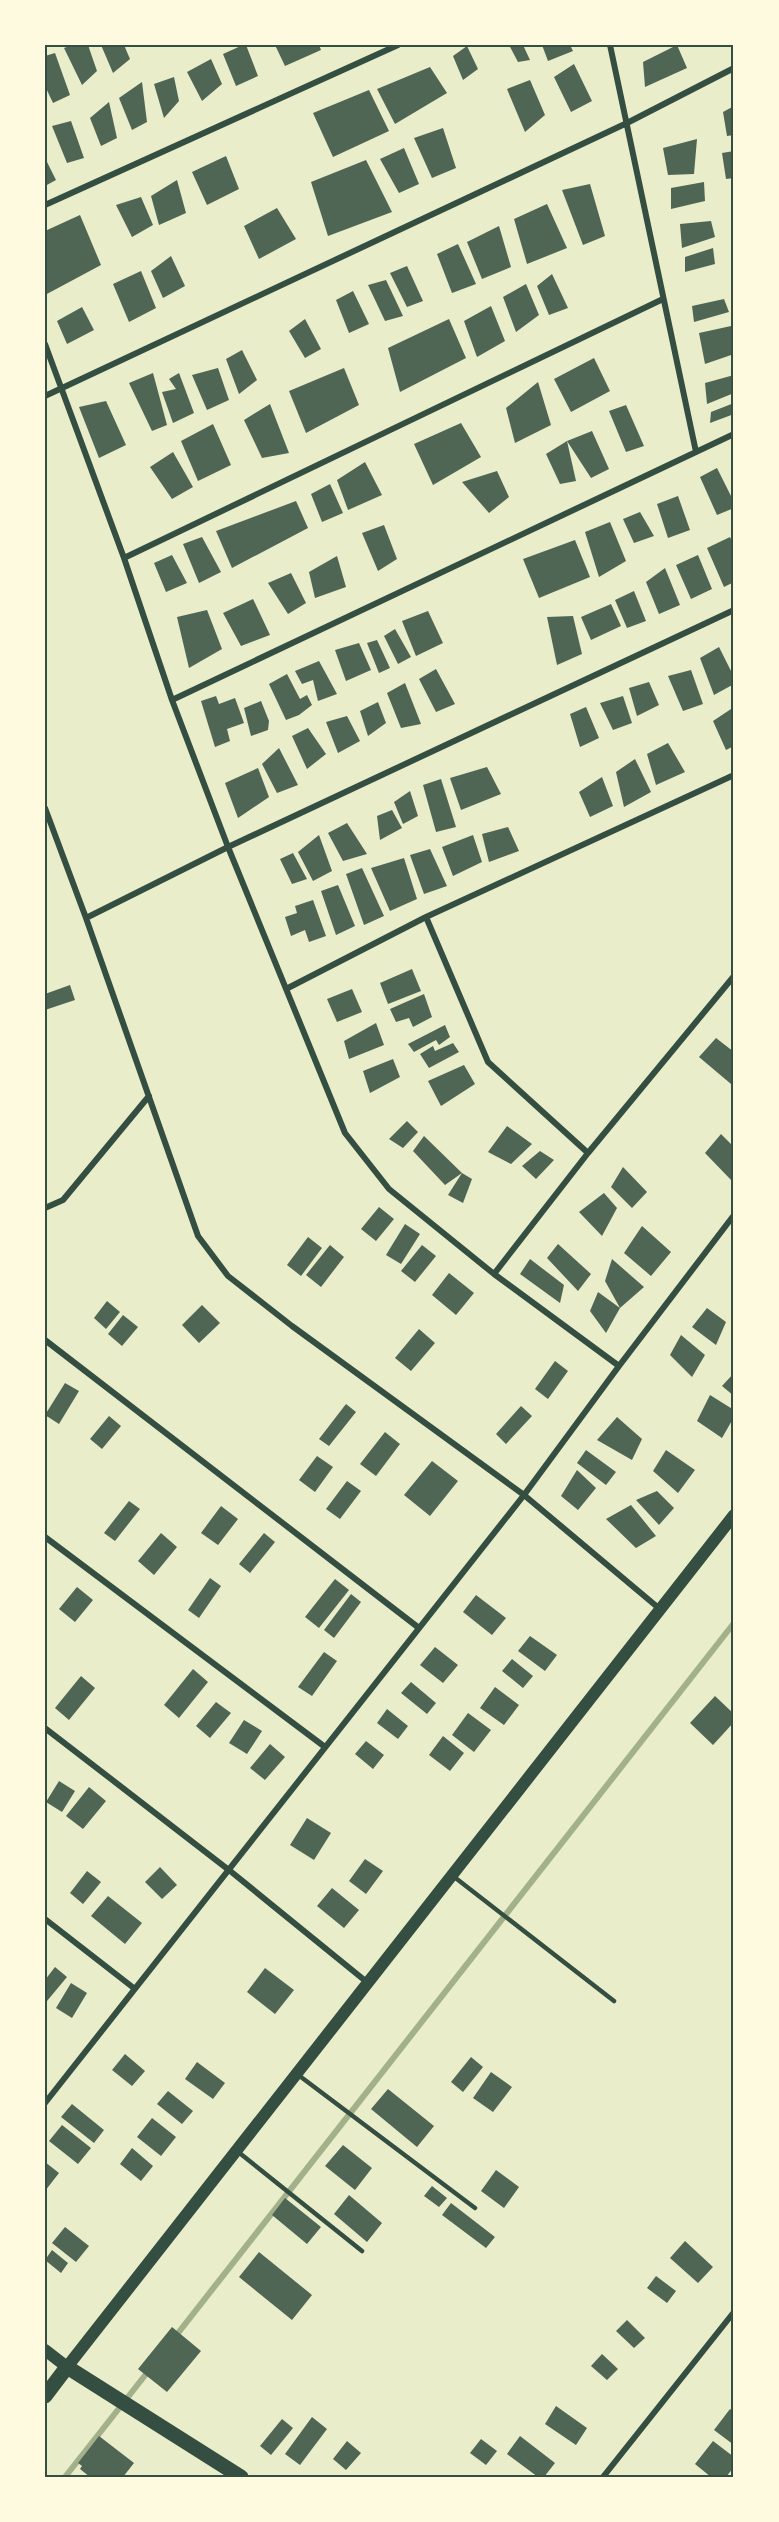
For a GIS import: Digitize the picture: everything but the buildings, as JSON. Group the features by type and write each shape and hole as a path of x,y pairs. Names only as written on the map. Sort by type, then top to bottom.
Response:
{"main road":[{"path":"45,2396 734,1515"},
{"path":"45,2350 67,2367 241,2477"}],"street":[{"path":"45,205 398,45"},
{"path":"610,45 696,452"},
{"path":"45,396 627,123 734,68"},
{"path":"123,558 663,298"},
{"path":"45,344 172,700 228,847 345,1133 389,1189 494,1274 619,1366"},
{"path":"172,700 734,434"},
{"path":"86,918 228,847 734,610"},
{"path":"286,989 426,917 734,775"},
{"path":"45,808 198,1236 228,1276 292,1326 524,1495 661,1610"},
{"path":"426,917 488,1062 588,1153"},
{"path":"494,1274 588,1153 734,976"},
{"path":"45,1208 63,1200 149,1096"},
{"path":"45,2103 524,1495 734,1215"},
{"path":"45,1340 419,1628"},
{"path":"45,1537 325,1748"},
{"path":"45,1728 229,1870 368,1983"},
{"path":"45,1919 135,1989"},
{"path":"603,2477 734,2312"}],"lane":[{"path":"453,1876 614,2001"},
{"path":"297,2074 474,2208"},
{"path":"237,2151 362,2251"}],"waterway":[{"path":"175,2337 734,1623"},
{"path":"65,2477 150,2369"}]}
